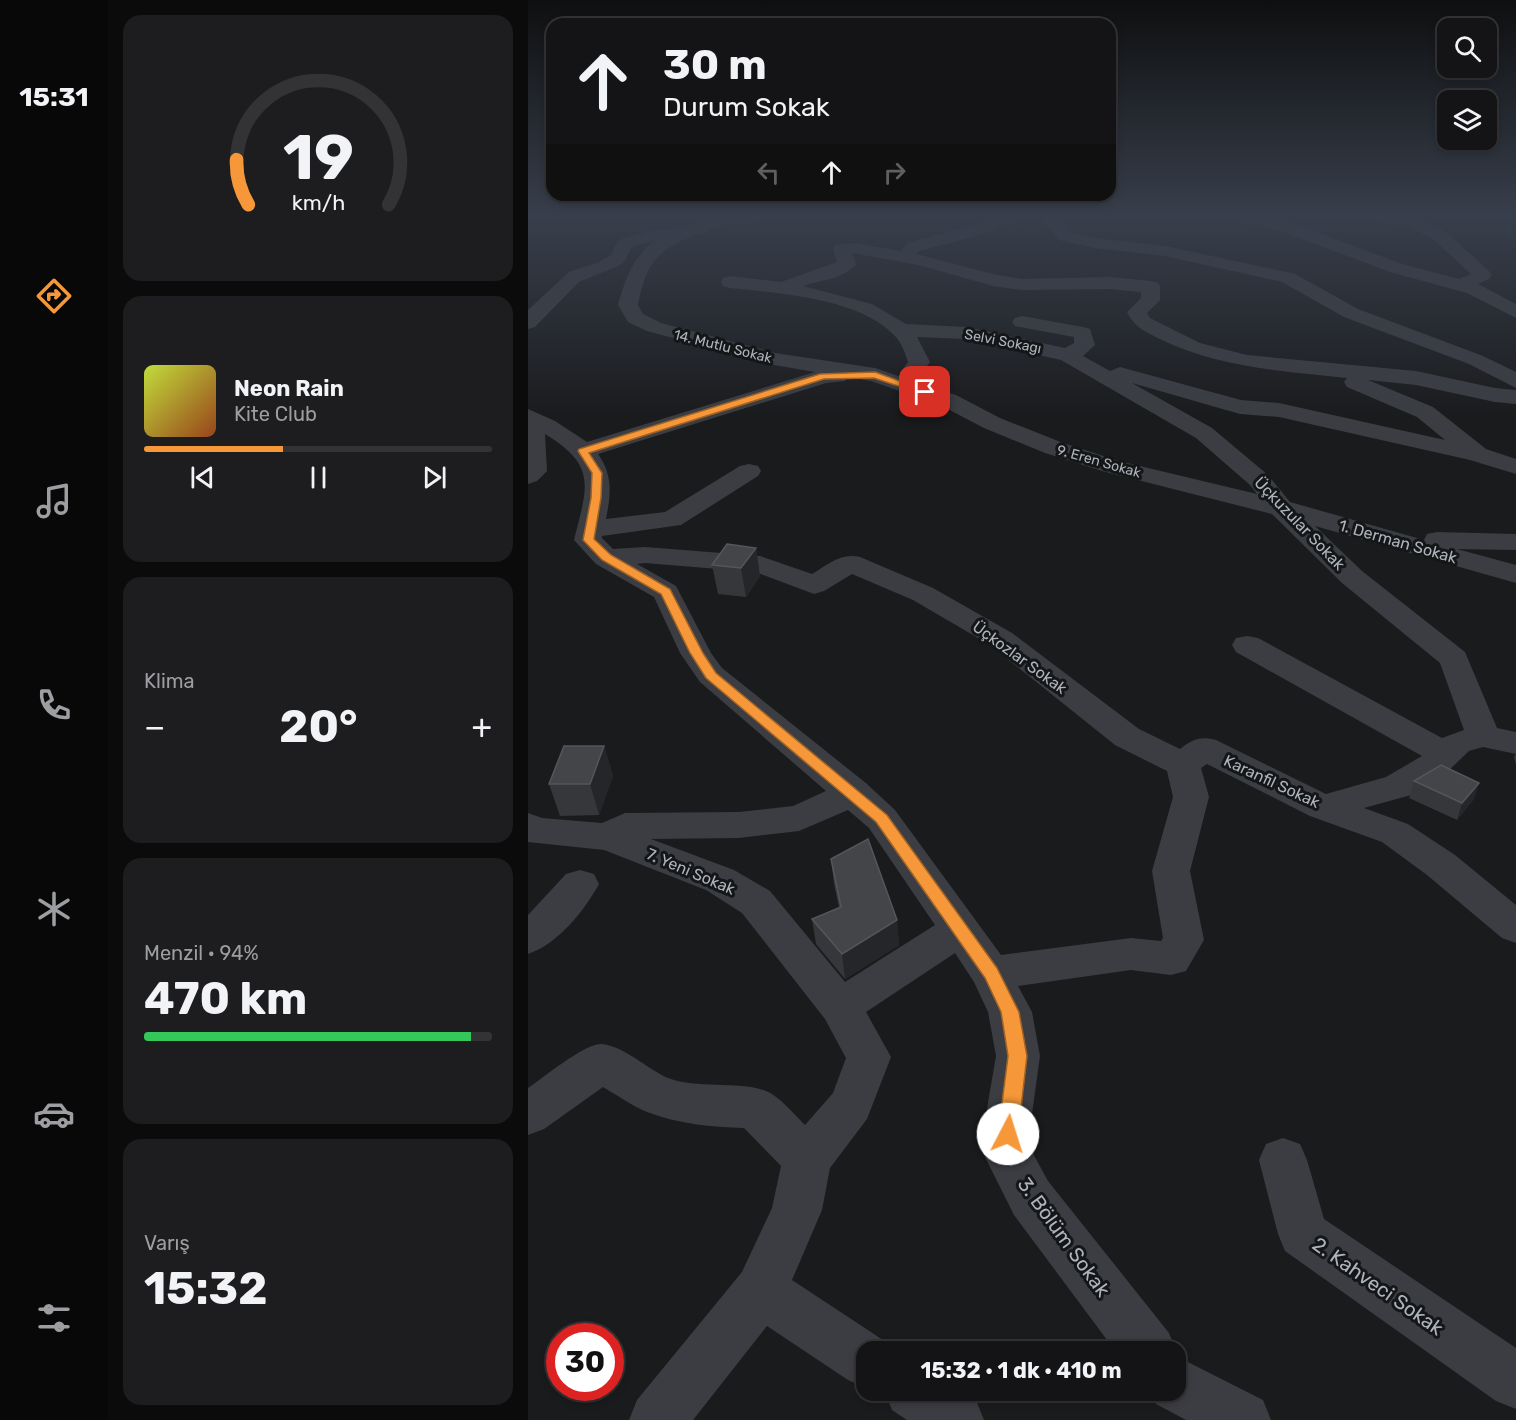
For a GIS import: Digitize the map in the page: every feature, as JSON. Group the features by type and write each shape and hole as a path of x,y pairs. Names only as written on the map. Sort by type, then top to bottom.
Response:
{"street":[{"path":"528,323 534,312 555,297 568,283"},
{"name":"14. Mutlu Sokak","path":"633,283 628,305 635,318 654,327 774,359 875,375 925,392"},
{"path":"741,283 784,288 868,310 901,330 913,347 919,362 913,370 925,392"},
{"path":"784,288 792,283"},
{"path":"1016,283 1030,286 1104,283"},
{"path":"1147,283 1150,300 1137,312 1142,322 1193,347 1247,361 1416,378 1495,395 1516,397"},
{"path":"1297,283 1351,313 1476,360 1516,381"},
{"path":"1454,283 1474,289 1516,312"},
{"path":"1461,285 1465,283"},
{"path":"1022,322 1083,333 1085,345 1068,356"},
{"name":"Selvi Sokagı","path":"901,330 966,333 1068,356"},
{"name":"Üçkuzular Sokak","path":"1068,356 1204,433 1259,480 1281,508 1352,577 1454,659 1483,736"},
{"path":"1324,369 1425,412 1477,454"},
{"path":"1103,375 1122,373 1239,407 1279,410 1477,454 1516,466"},
{"path":"583,451 824,376 875,375"},
{"name":"9. Eren Sokak","path":"925,392 948,400 992,423 1054,448 1111,466 1281,508"},
{"path":"528,476 535,471 533,434 535,419 583,451 597,473 596,498 588,540 606,558"},
{"path":"591,529 672,519 749,471"},
{"name":"1. Derman Sokak","path":"1281,508 1516,574"},
{"path":"1390,538 1516,542"},
{"name":"Üçkozlar Sokak","path":"606,558 645,555 760,564 814,585 850,563 923,594 1000,639 1127,737 1183,765"},
{"name":"3. Bölüm Sokak","path":"606,558 666,592 696,653 711,675 854,793 882,819 991,973 1010,1012 1018,1056 1009,1114 1007,1153 1031,1198 1142,1341"},
{"path":"1247,645 1439,760"},
{"path":"1483,736 1516,743"},
{"name":"Karanfil Sokak","path":"1183,765 1204,748 1323,807 1398,786 1439,760 1457,743 1483,736"},
{"path":"991,973 1131,954 1171,959 1184,940 1170,871 1191,797 1183,765"},
{"path":"608,837 625,826 739,825 799,818 854,793"},
{"path":"1323,807 1395,833 1441,865 1516,927"},
{"name":"7. Yeni Sokak","path":"528,826 533,830 608,837 720,880 756,902 840,1007 868,1057 851,1105 807,1159"},
{"path":"528,938 547,922 580,884"},
{"path":"840,1007 960,929"},
{"path":"528,1114 601,1063 661,1097 710,1107 755,1108 807,1159 797,1210 760,1291 657,1420"},
{"name":"2. Kahveci Sokak","path":"1282,1160 1303,1234 1516,1381"},
{"path":"760,1291 856,1354"},
{"path":"1186,1389 1243,1420"},
{"path":"928,1401 956,1420"}],"building":[{"path":"727,544 756,548 741,568 712,565"},
{"path":"564,746 604,746 590,784 549,784"},
{"path":"1441,765 1479,783 1462,803 1414,781"},
{"path":"868,839 897,920 842,954 812,919 841,907 831,859"}],"route":[{"path":"925,392 875,375 824,376 583,451 597,473 596,498 588,540 606,558 666,592 696,653 711,675 854,793 882,819 991,973 1010,1012 1018,1056 1008,1134"}]}
